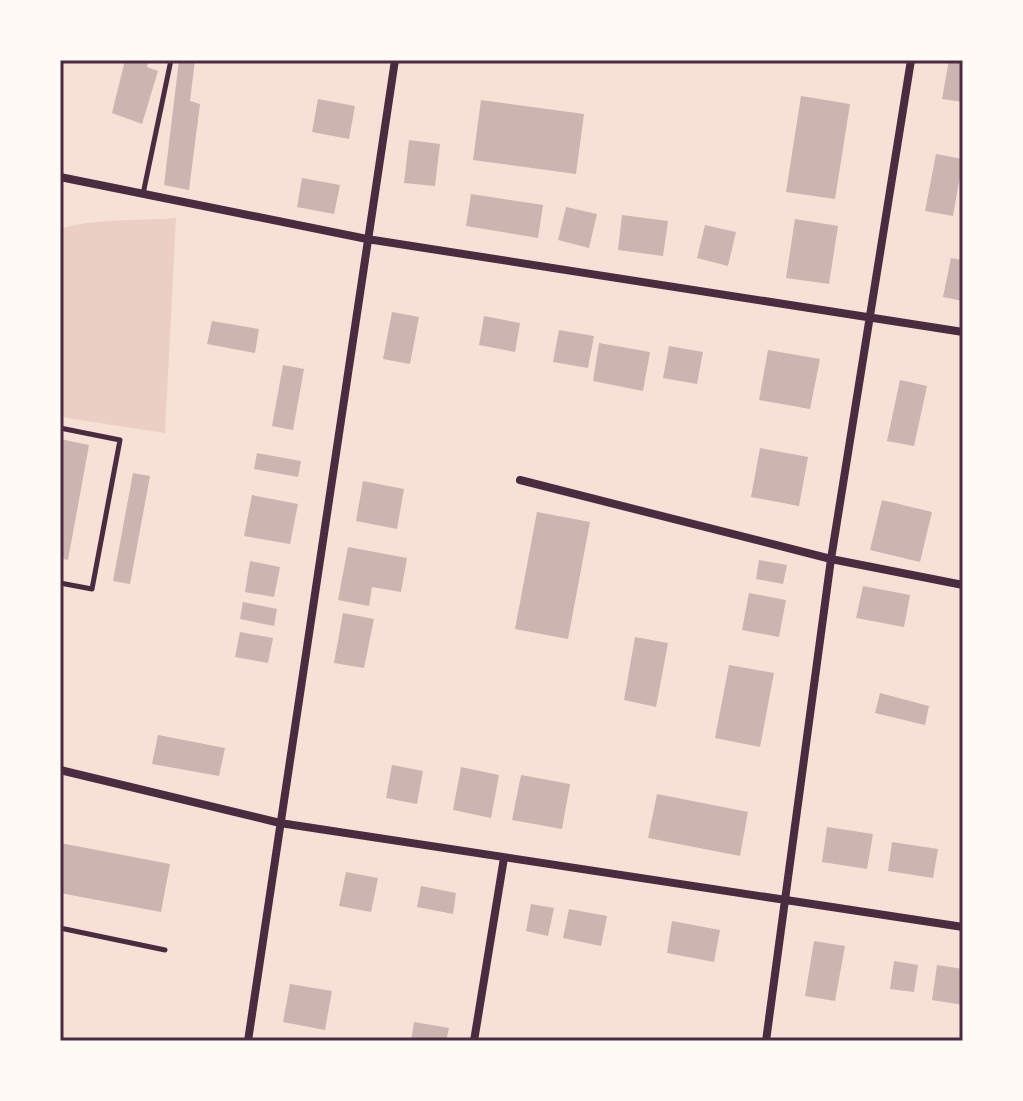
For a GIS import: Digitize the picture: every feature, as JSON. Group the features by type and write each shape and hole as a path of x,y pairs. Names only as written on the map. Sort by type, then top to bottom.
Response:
{"street":[{"path":"248,1041 395,60"},
{"path":"766,1041 831,559 911,60"},
{"path":"60,177 367,239 963,332"},
{"path":"520,480 831,559 963,585"},
{"path":"60,770 280,823 963,927"},
{"path":"474,1041 504,858"}],"lane":[{"path":"143,194 171,60"},
{"path":"60,428 120,440 92,589 60,583"},
{"path":"60,928 165,950"}],"shaded area":[{"path":"176,218 165,433 60,417 60,229 102,221"}],"building":[{"path":"125,60 149,60 147,67 158,71 142,124 112,113"},
{"path":"179,60 195,60 190,101 200,104 189,190 164,185"},
{"path":"949,60 963,63 963,102 942,99"},
{"path":"801,96 850,104 835,199 786,192"},
{"path":"318,99 355,106 349,139 312,132"},
{"path":"481,100 584,114 576,174 473,160"},
{"path":"409,140 440,144 435,186 404,183"},
{"path":"936,154 963,159 953,216 925,211"},
{"path":"302,178 340,185 334,214 297,207"},
{"path":"471,194 543,205 538,238 466,226"},
{"path":"566,207 597,214 589,248 558,240"},
{"path":"622,215 668,221 663,256 618,250"},
{"path":"795,219 838,226 829,284 786,278"},
{"path":"705,225 736,232 728,266 697,258"},
{"path":"951,258 963,260 963,301 943,297"},
{"path":"392,312 419,317 410,364 383,359"},
{"path":"484,316 520,323 515,352 479,345"},
{"path":"212,321 259,329 255,353 207,344"},
{"path":"559,330 594,336 588,368 553,362"},
{"path":"599,343 650,352 643,391 593,381"},
{"path":"669,346 703,352 697,384 663,378"},
{"path":"768,350 820,359 810,409 759,400"},
{"path":"283,365 304,369 293,430 272,426"},
{"path":"900,380 927,386 914,446 887,441"},
{"path":"60,439 89,445 68,560 60,558"},
{"path":"760,448 808,457 799,506 751,497"},
{"path":"257,453 301,461 298,477 254,469"},
{"path":"133,473 150,476 130,584 113,581"},
{"path":"363,481 404,489 397,529 356,521"},
{"path":"252,495 298,504 290,544 244,536"},
{"path":"882,500 932,512 920,562 870,550"},
{"path":"537,512 590,522 568,639 515,629"},
{"path":"348,547 407,558 401,592 372,587 369,606 338,600"},
{"path":"759,560 787,565 783,584 756,579"},
{"path":"250,561 280,567 274,597 245,592"},
{"path":"863,586 910,595 904,627 856,618"},
{"path":"749,593 786,600 779,637 742,630"},
{"path":"243,602 277,609 274,626 240,619"},
{"path":"343,613 374,619 364,668 334,663"},
{"path":"240,632 273,638 268,663 235,657"},
{"path":"635,637 668,643 656,707 624,700"},
{"path":"729,665 774,673 760,747 715,738"},
{"path":"880,693 929,706 925,725 875,713"},
{"path":"158,735 225,748 219,776 152,764"},
{"path":"392,765 423,771 417,804 386,798"},
{"path":"461,767 499,775 491,818 453,810"},
{"path":"521,775 570,784 562,829 512,820"},
{"path":"657,794 748,812 740,856 648,838"},
{"path":"827,827 873,834 867,869 822,862"},
{"path":"892,842 938,849 933,878 888,871"},
{"path":"60,843 170,864 161,912 60,893"},
{"path":"346,872 378,878 371,912 339,906"},
{"path":"421,886 456,893 453,914 417,907"},
{"path":"531,904 554,908 548,936 526,931"},
{"path":"569,909 607,916 601,946 563,938"},
{"path":"672,921 720,930 714,962 667,953"},
{"path":"814,941 845,946 835,1001 805,996"},
{"path":"894,961 918,965 914,992 890,989"},
{"path":"937,965 963,969 963,1005 932,1000"},
{"path":"290,984 332,991 325,1030 283,1022"},
{"path":"414,1022 449,1028 446,1041 411,1041"}]}
